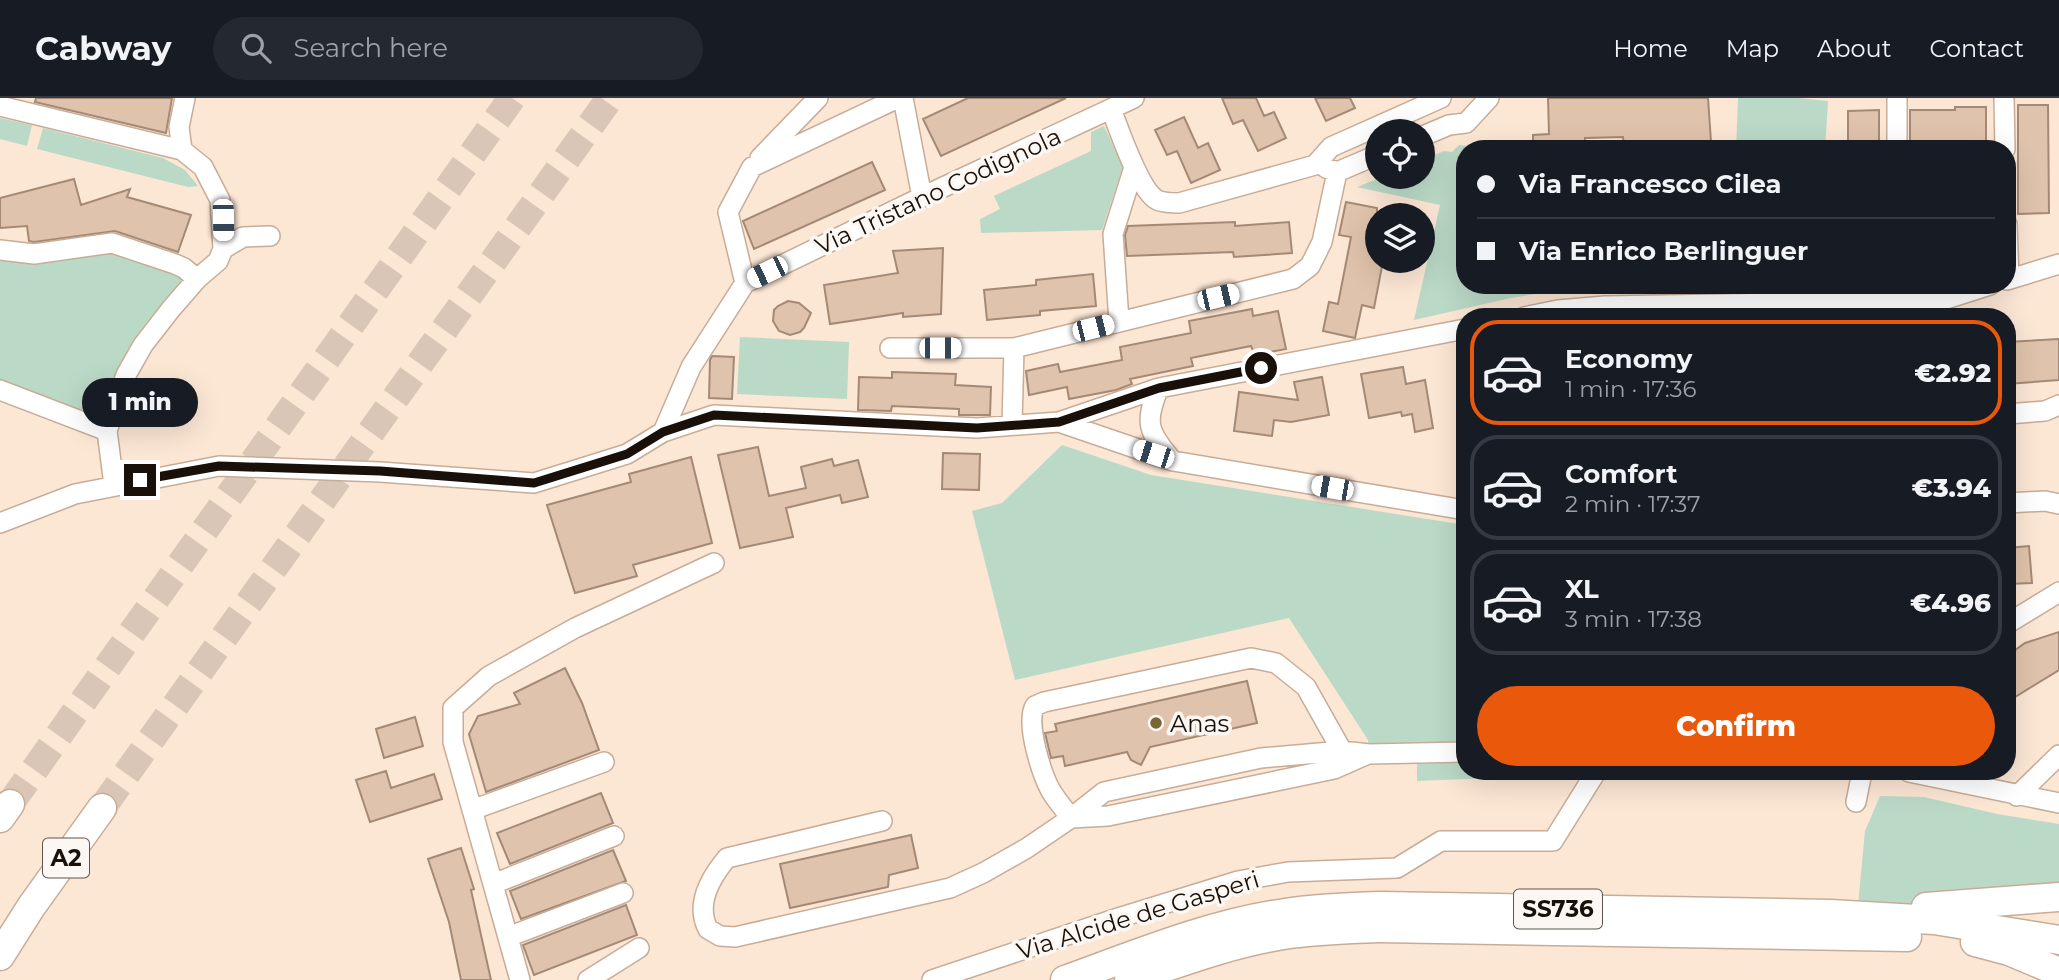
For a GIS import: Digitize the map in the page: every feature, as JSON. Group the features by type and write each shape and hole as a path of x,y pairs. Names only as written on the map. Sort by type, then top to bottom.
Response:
{"highway":[{"name":"A2","path":"0,956 31,907 102,808"},
{"path":"1830,914 2059,897"},
{"name":"SS736","path":"1065,980 1187,937 1240,922 1285,912 1329,908 1381,906 1830,914 1934,920 2059,940"},
{"path":"0,974 31,907"},
{"name":"SS736","path":"1129,980 1245,943 1289,934 1381,928 1932,937 1976,942 2009,951 2059,972"}],"street":[{"path":"182,150 179,127 185,98"},
{"path":"663,432 691,367 745,283 728,212 752,167 818,98"},
{"path":"752,167 900,98 922,197"},
{"name":"Via Tristano Codignola","path":"745,283 1134,98"},
{"path":"1111,109 1134,167 1154,198 1165,203 1179,203 1315,165 1331,147 1443,98 1449,125"},
{"path":"1435,131 1449,125 1466,123 1489,98"},
{"path":"1897,98 1897,140"},
{"path":"2004,98 2005,140"},
{"path":"0,106 182,150 203,167 220,200 223,248 218,261 197,279 143,345 126,375 107,431 114,485"},
{"path":"1315,165 1337,172 1365,160"},
{"path":"1119,321 1113,234 1134,167"},
{"path":"890,348 1014,348 1293,279 1310,266 1322,242 1337,172"},
{"path":"223,248 243,237 270,236"},
{"path":"0,250 34,254 112,243 175,264 197,279"},
{"path":"2016,278 2059,264"},
{"path":"1582,308 1878,294"},
{"path":"1907,294 1943,300 1963,294"},
{"path":"0,523 75,494 219,466 380,471 534,483 627,454 663,432 714,415 977,428 1059,422 1159,388 1456,330"},
{"path":"1012,425 1014,348"},
{"path":"1159,388 1150,408 1149,421 1154,439 1173,461"},
{"path":"0,390 107,431"},
{"path":"2016,413 2045,411 2059,405"},
{"path":"1059,422 1173,461 1456,508"},
{"path":"2016,503 2045,501 2059,504"},
{"path":"520,980 453,742 453,708 489,676 510,664 575,628 714,563"},
{"path":"2016,618 2059,592"},
{"path":"1071,818 1052,793 1039,763 1032,717 1035,706 1044,702 1251,658 1276,663 1306,687 1342,751"},
{"path":"882,821 727,858 711,878 706,891 704,918 708,929 720,936 735,937 950,888 1016,854 1071,818 1104,792 1261,758 1342,751 1369,754 1456,752"},
{"path":"1071,818 1108,816 1335,769 1369,754"},
{"path":"2017,796 2059,755"},
{"path":"472,810 604,762"},
{"name":"Via Alcide de Gasperi","path":"932,980 1238,881 1288,872 1397,868 1433,836 1553,841 1591,780"},
{"path":"1856,802 1860,780"},
{"path":"1945,780 2059,803"},
{"path":"493,884 614,836"},
{"path":"508,937 623,893"},
{"path":"587,980 639,948"}],"green space":[{"path":"1738,98 1828,101 1826,140 1736,140"},
{"path":"0,118 32,125 27,146 0,139"},
{"path":"1104,126 1123,166 1102,230 981,233 980,219 1000,209 994,196 1091,151 1091,132"},
{"path":"43,128 163,158 185,170 198,186 188,187 37,149"},
{"path":"1456,148 1456,294 1535,294 1456,308 1456,310 1414,320 1425,273 1435,273 1435,227 1440,205 1366,189 1435,189 1435,155 1444,151 1452,152"},
{"path":"109,249 182,276 174,296 147,322 131,344 98,419 0,382 0,258"},
{"path":"740,337 849,342 847,399 737,394"},
{"path":"1062,445 1151,475 1456,524 1456,748 1369,751 1368,740 1289,618 1015,680 972,511 1002,503"},
{"path":"1456,762 1456,779 1417,781 1417,764"},
{"path":"1880,796 1924,797 1997,814 2059,824 2059,895 1858,906 1865,831"}],"building":[{"path":"36,98 172,98 166,133 35,102"},
{"path":"968,98 1066,98 941,156 923,119"},
{"path":"1222,98 1256,98 1264,116 1274,112 1286,138 1258,151 1243,120 1233,124"},
{"path":"1315,98 1350,98 1355,108 1326,121"},
{"path":"1548,98 1708,98 1711,140 1623,140 1623,137 1533,140 1533,135 1549,134"},
{"path":"2018,105 2048,105 2049,213 2018,214"},
{"path":"1955,107 1986,107 1986,140 1910,140 1910,110 1955,110"},
{"path":"1879,110 1879,140 1848,140 1848,111"},
{"path":"1184,117 1198,148 1208,143 1220,170 1191,183 1177,151 1167,155 1155,130"},
{"path":"872,162 885,190 754,249 743,221"},
{"path":"74,179 81,205 130,189 127,197 191,215 178,252 115,231 34,242 29,241 27,226 0,228 0,198"},
{"path":"1346,202 1365,206 1365,273 1381,273 1374,308 1362,305 1355,338 1323,331 1329,302 1338,304 1351,237 1339,235"},
{"path":"1235,222 1235,226 1289,222 1292,253 1234,257 1233,252 1127,256 1125,235 1128,226"},
{"path":"943,248 941,314 903,317 903,313 830,324 824,285 898,273 893,251"},
{"path":"1093,274 1096,306 1040,311 1040,315 987,320 984,290 1036,285 1036,280"},
{"path":"788,301 799,303 811,313 804,328 790,335 779,331 773,321 774,310"},
{"path":"1252,309 1253,316 1278,311 1286,349 1255,355 1251,346 1191,358 1193,366 1130,379 1132,384 1116,390 1069,399 1067,387 1029,395 1026,371 1058,364 1060,372 1122,360 1120,347 1191,333 1189,321"},
{"path":"2059,339 2059,380 2016,383 2016,341"},
{"path":"712,356 734,357 732,399 709,398"},
{"path":"1403,367 1406,384 1425,380 1433,428 1415,432 1412,414 1402,416 1401,412 1369,418 1361,374"},
{"path":"892,372 956,374 955,385 991,387 990,415 959,415 959,409 892,406 891,411 858,410 859,377 892,378"},
{"path":"1322,377 1329,415 1291,422 1274,420 1272,436 1234,431 1239,392 1298,400 1294,382"},
{"path":"758,447 769,496 806,488 801,467 832,459 834,466 858,460 868,497 842,503 840,495 786,508 793,537 740,548 718,455"},
{"path":"943,453 980,454 979,490 942,489"},
{"path":"691,457 712,543 633,565 637,576 575,593 547,505 631,482 629,474"},
{"path":"2029,546 2032,583 2016,584 2016,547"},
{"path":"2059,632 2059,670 2016,696 2016,650 2025,643"},
{"path":"565,668 582,703 599,750 486,792 469,734 478,716 520,704 514,693"},
{"name":"Anas","path":"1247,681 1257,723 1150,747 1141,765 1131,760 1127,752 1065,766 1063,756 1051,758 1045,733 1057,731 1055,724"},
{"path":"415,717 423,746 384,758 376,729"},
{"path":"386,771 391,788 434,774 442,799 370,822 356,780"},
{"path":"601,793 613,823 510,864 497,833"},
{"path":"911,835 918,868 889,875 888,887 790,908 780,864"},
{"path":"461,848 474,889 471,890 491,980 461,980 449,922 428,859"},
{"path":"613,850 626,881 521,919 510,891"},
{"path":"626,905 637,935 534,975 523,945"}],"tunnel":[{"path":"10,804 512,98"},
{"path":"102,808 610,98"}],"place":[{"name":"Anas","path":"1156,723"}],"route":[{"path":"140,480 219,466 380,471 534,483 627,454 663,432 714,415 977,428 1059,422 1159,388 1261,368"}]}
